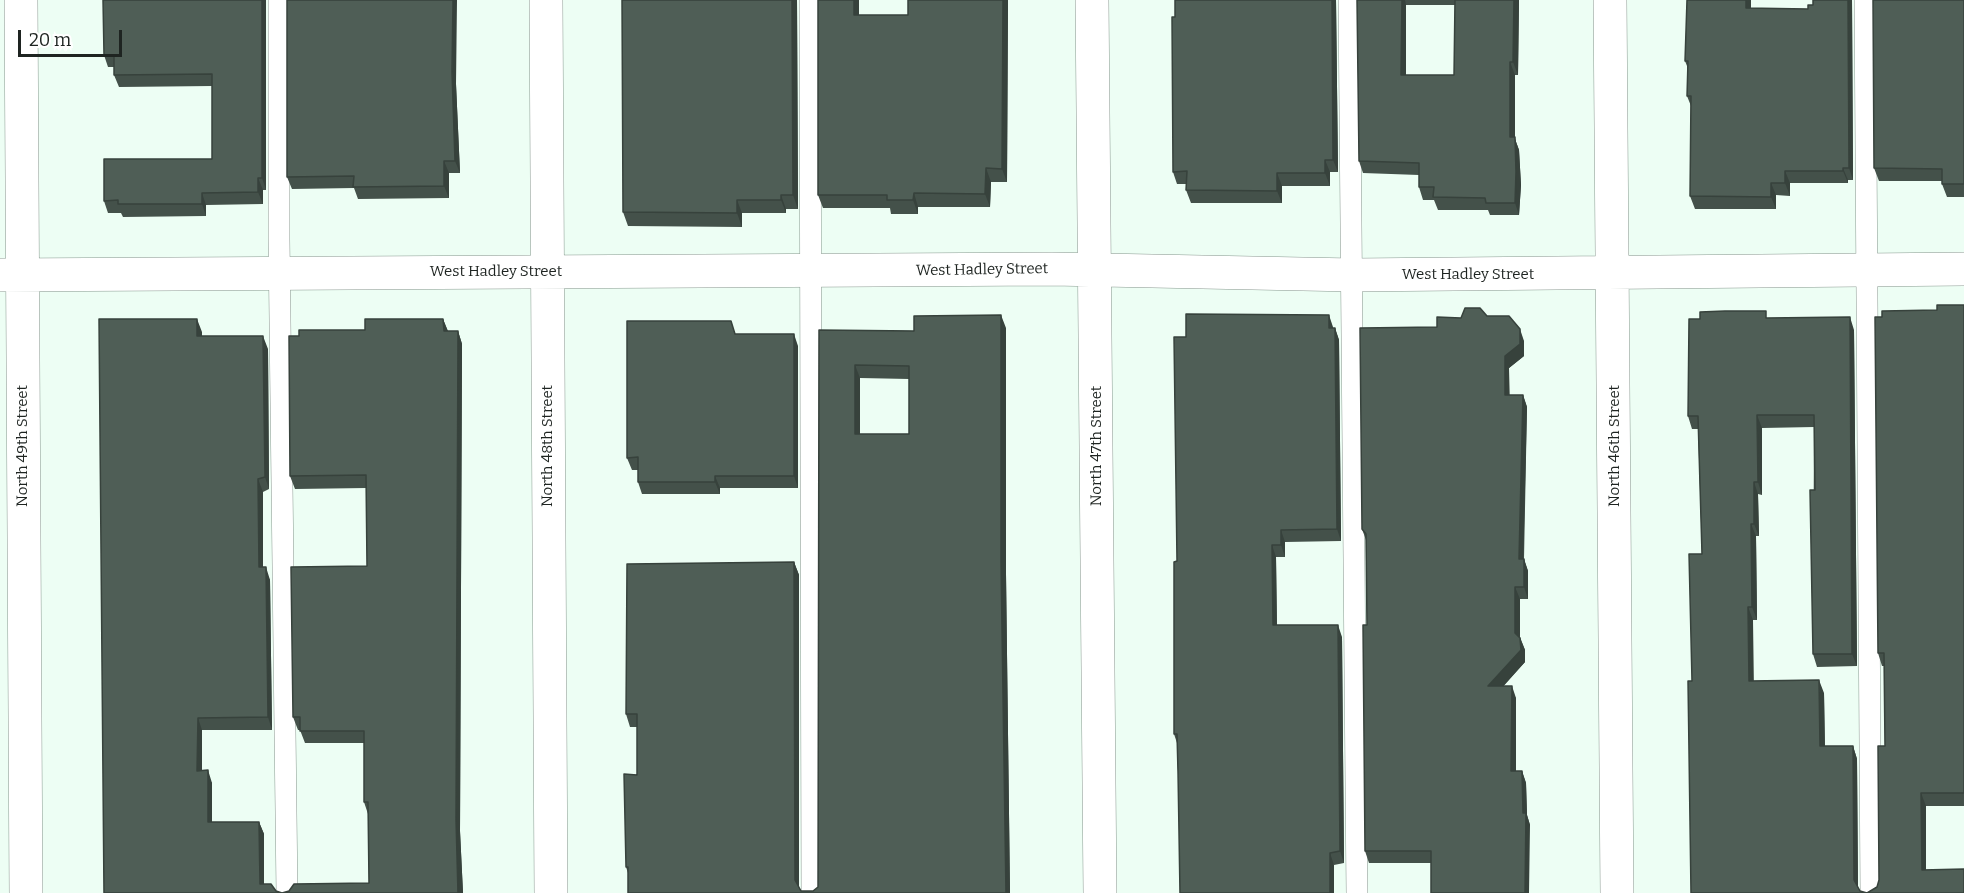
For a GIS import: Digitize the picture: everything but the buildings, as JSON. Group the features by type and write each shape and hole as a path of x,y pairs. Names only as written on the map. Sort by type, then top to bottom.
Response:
{"street":[{"name":"North 49th Street","path":"21,0 11,275 26,893"},
{"name":"North 48th Street","path":"546,0 551,893"},
{"name":"North 47th Street","path":"1092,0 1100,893"},
{"name":"North 46th Street","path":"1610,0 1614,274 1617,893"},
{"name":"West Hadley Street","path":"11,275 1095,269 1353,275 1964,269"}],"lane":[{"path":"279,0 287,893"},
{"path":"810,0 812,893"},
{"path":"1349,0 1357,893"},
{"path":"1865,0 1865,270 1871,893"}]}
